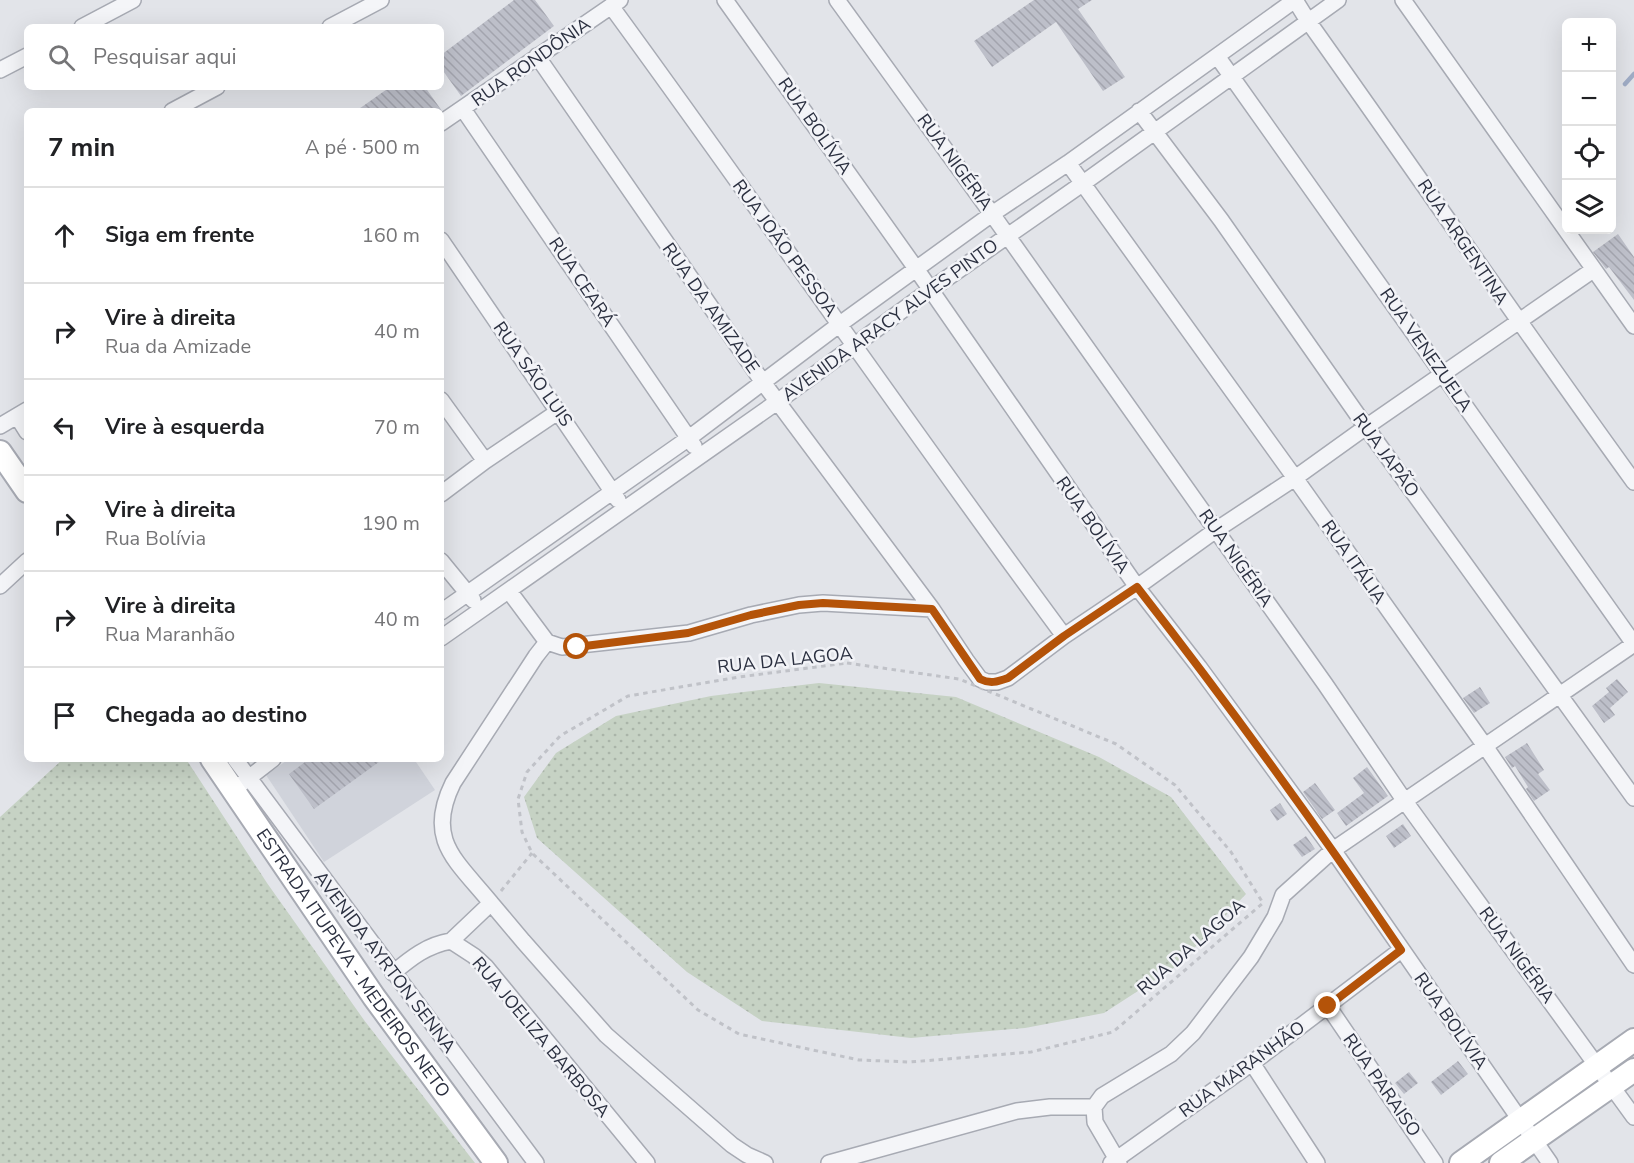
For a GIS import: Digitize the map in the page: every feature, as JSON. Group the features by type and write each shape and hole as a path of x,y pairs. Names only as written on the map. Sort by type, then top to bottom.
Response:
{"main road":[{"path":"0,452 24,487"},
{"name":"ESTRADA ITUPEVA - MEDEIROS NETO","path":"225,762 241,784 374,997 496,1163"},
{"path":"1461,1163 1634,1040"},
{"path":"1502,1163 1634,1070"}],"street":[{"path":"88,24 133,0"},
{"path":"336,24 381,0"},
{"name":"RUA BOLÍVIA","path":"725,0 917,270 1137,587 1199,667 1333,850 1550,1163"},
{"name":"RUA NIGÉRIA","path":"837,0 1008,235 1325,684 1404,800 1634,1117"},
{"name":"AVENIDA ARACY ALVES PINTO","path":"444,610 689,438 762,381 992,214 1068,163 1295,0"},
{"name":"RUA ARGENTINA","path":"1295,0 1519,323 1634,482"},
{"name":"AVENIDA ARACY ALVES PINTO","path":"444,636 777,402 930,290 1338,0"},
{"path":"1403,0 1634,326"},
{"name":"RUA RONDÔNIA","path":"444,121 616,3"},
{"name":"RUA JOÃO PESSOA","path":"616,3 965,502 1064,636"},
{"name":"RUA DA AMIZADE","path":"537,56 762,381 932,609 980,679 997,682 1008,678 1064,636"},
{"name":"RUA VENEZUELA","path":"1217,56 1634,644"},
{"path":"0,70 24,58"},
{"path":"178,108 212,90"},
{"name":"RUA CEARÁ","path":"463,109 701,456"},
{"name":"RUA JAPÃO","path":"1139,111 1221,219 1366,427 1634,798"},
{"name":"RUA ITÁLIA","path":"1068,163 1485,746 1634,965"},
{"name":"RUA SÃO LUIS","path":"444,244 625,510"},
{"path":"1064,636 1593,270"},
{"path":"444,404 485,462"},
{"path":"444,492 559,411"},
{"path":"0,426 22,413"},
{"path":"0,586 24,564"},
{"path":"444,565 482,609"},
{"path":"509,591 547,642 562,647 688,633 751,615 799,605 823,603 932,609"},
{"path":"547,642 453,783 444,800 441,817 442,835 454,856 522,941 606,1035 732,1145 765,1163"},
{"path":"1115,1162 1095,1122 1094,1107 1102,1096 1171,1054 1192,1034 1251,957 1275,917 1283,895 1333,850 1634,644"},
{"path":"241,784 269,762"},
{"name":"AVENIDA AYRTON SENNA","path":"241,784 393,973 536,1163"},
{"path":"393,973 434,944 451,941 491,903"},
{"name":"RUA JOELIZA BARBOSA","path":"451,941 486,967 647,1163"},
{"name":"RUA MARANHÃO","path":"1115,1162 1252,1063 1401,950"},
{"name":"RUA PARAISO","path":"1328,1006 1436,1163"},
{"path":"1252,1063 1317,1163"},
{"path":"829,1163 1017,1111 1094,1107"}],"path":[{"name":"RUA DA LAGOA","path":"847,663 959,679 1116,744 1175,785 1231,852 1263,903 1113,1032 1031,1052 910,1062 859,1060 739,1034 698,1010 532,853 522,832 518,799 527,772 560,736 628,696 739,677 847,663"},
{"path":"491,903 532,853"}],"shaded area":[{"path":"285,762 416,762 435,790 324,862 266,775"}],"green space":[{"path":"819,683 956,697 1099,757 1171,797 1246,894 1178,965 1104,1013 1025,1028 911,1038 762,1021 687,972 537,838 524,797 556,753 616,716 711,696"},
{"path":"60,762 188,762 267,883 364,1020 475,1163 0,1163 0,817"}],"building":[{"path":"514,0 535,0 554,26 461,96 444,72 444,53"},
{"path":"1034,0 1092,0 1078,9 1125,77 1103,91 1056,22 992,67 974,41"},
{"path":"386,90 427,90 440,108 360,108"},
{"path":"1618,234 1634,257 1634,300 1609,267 1606,269 1593,252"},
{"path":"1617,679 1628,692 1610,708 1615,715 1604,723 1592,706 1609,692 1606,688"},
{"path":"1480,687 1490,703 1474,713 1463,698"},
{"path":"1527,743 1544,770 1538,774 1550,790 1534,801 1515,766 1512,768 1505,757"},
{"path":"305,762 379,762 314,809 289,774"},
{"path":"1367,767 1388,796 1346,826 1337,813 1364,793 1353,778"},
{"path":"1315,783 1335,810 1322,819 1303,792"},
{"path":"1280,803 1287,814 1277,821 1270,810"},
{"path":"1403,824 1411,836 1394,848 1386,836"},
{"path":"1306,836 1315,849 1302,857 1293,845"},
{"path":"1458,1061 1468,1074 1441,1095 1431,1082"},
{"path":"1409,1072 1418,1083 1404,1094 1395,1083"}],"waterway":[{"path":"1625,84 1634,74"}],"route":[{"path":"577,647 688,633 751,615 799,605 823,603 932,609 980,679 997,682 1008,678 1064,636 1137,587 1199,667 1333,850 1401,950 1328,1006"}]}
